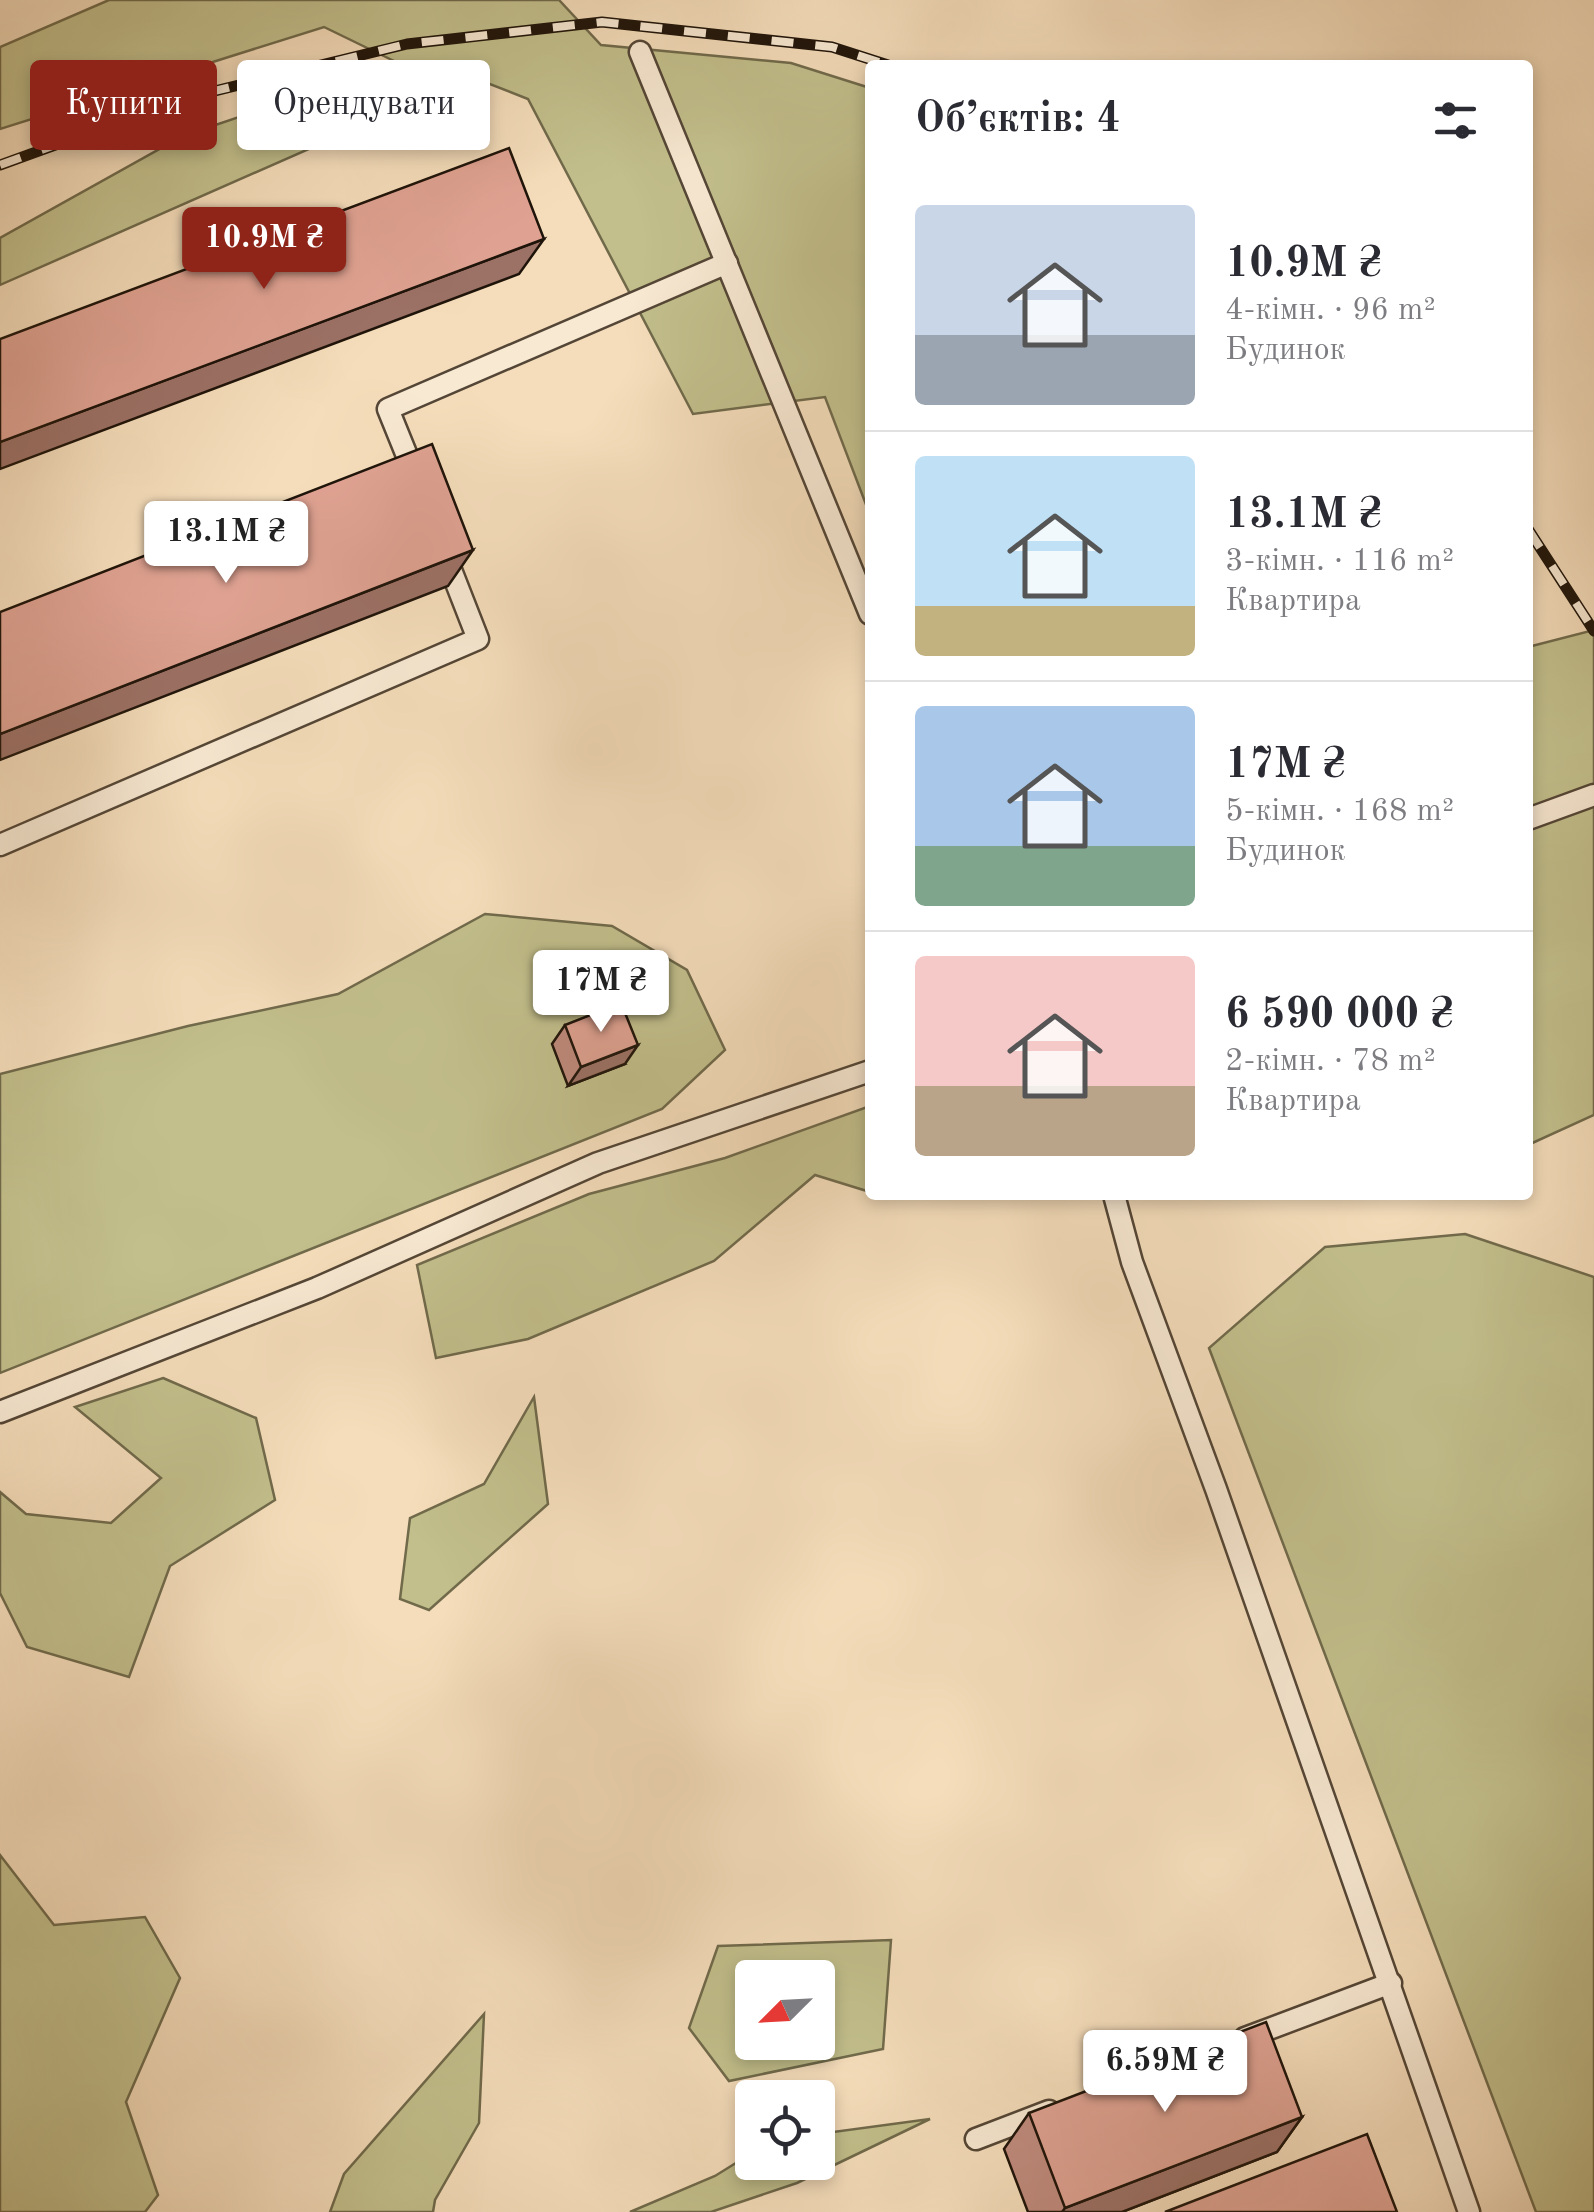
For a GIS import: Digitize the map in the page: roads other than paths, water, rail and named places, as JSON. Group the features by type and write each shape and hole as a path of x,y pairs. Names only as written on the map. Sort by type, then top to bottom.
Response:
{"lane":[{"path":"640,52 865,602"},
{"path":"423,498 388,409 727,263"},
{"path":"0,844 478,639 437,533"},
{"path":"1533,816 1594,795"},
{"path":"0,1412 317,1288 598,1163 865,1074"},
{"path":"1115,1200 1132,1262 1216,1488 1469,2212"},
{"path":"1228,2044 1391,1982"},
{"path":"976,2139 1066,2105"}],"railway":[{"path":"0,165 182,99 407,44 602,22 832,47 872,60"},
{"path":"1533,537 1594,631"}]}
